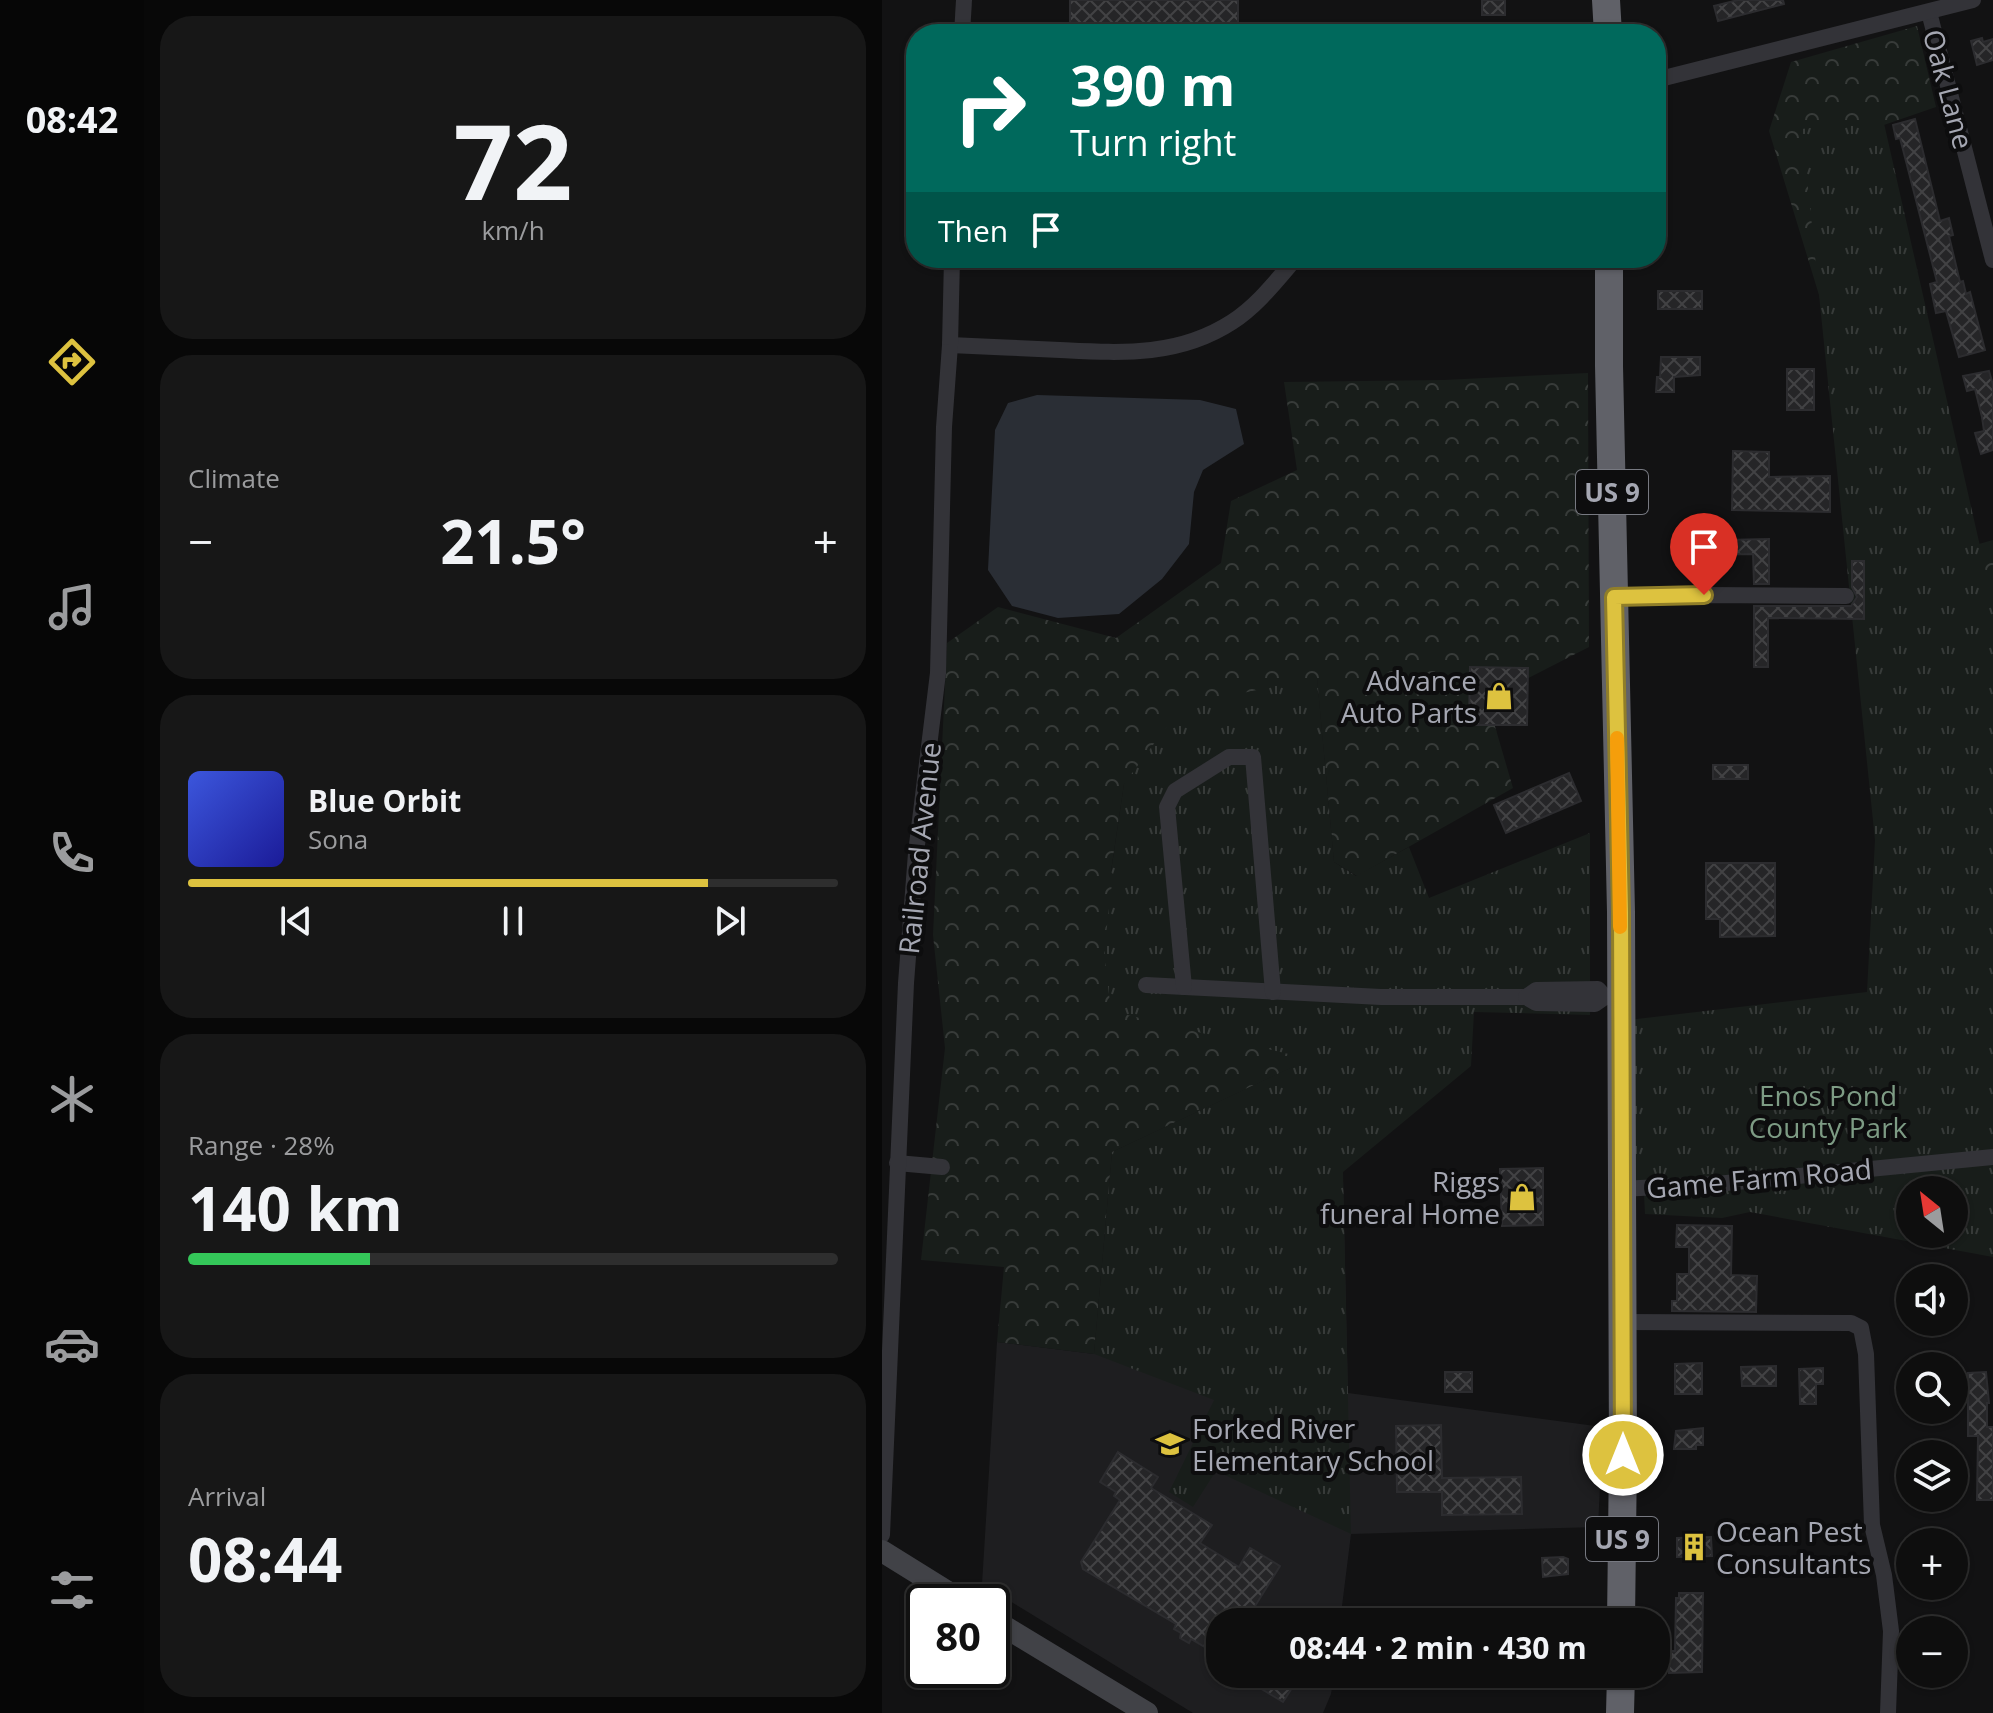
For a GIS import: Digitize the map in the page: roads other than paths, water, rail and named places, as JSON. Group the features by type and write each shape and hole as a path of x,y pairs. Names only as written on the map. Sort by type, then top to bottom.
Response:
{"highway":[{"path":"1606,0 1607,24"},
{"name":"US 9","path":"1609,268 1614,597 1613,997 1621,1189 1621,1608"},
{"path":"1620,1713 1621,1688"}],"main road":[{"path":"882,1551 935,1584"},
{"path":"1010,1630 1135,1709"}],"street":[{"path":"963,24 964,0"},
{"path":"1666,78 1973,0"},
{"name":"Oak Lane","path":"1929,12 1993,260"},
{"name":"Railroad Avenue","path":"882,1535 906,983 916,853 938,673 952,268"},
{"path":"950,345 1115,353 1168,349 1189,344 1231,323 1266,294 1288,268"},
{"path":"1614,597 1846,596"},
{"path":"1184,987 1167,807 1175,791 1229,757 1253,757 1273,992"},
{"path":"1146,985 1381,997 1526,997 1536,990 1598,989 1613,997"},
{"name":"Game Farm Road","path":"1621,1189 1716,1184 1993,1157"},
{"path":"897,1163 942,1167"},
{"path":"1622,1322 1851,1323 1861,1328 1866,1354 1872,1525 1884,1575 1891,1631 1888,1713"}],"place":[{"name":"Advance Auto Parts","path":"1499,696"},
{"name":"Riggs funeral Home","path":"1522,1197"},
{"name":"Forked River Elementary School","path":"1170,1444"},
{"name":"Ocean Pest Consultants","path":"1694,1547"}],"park label":[{"name":"Enos Pond County Park","path":"1828,1111"}]}
